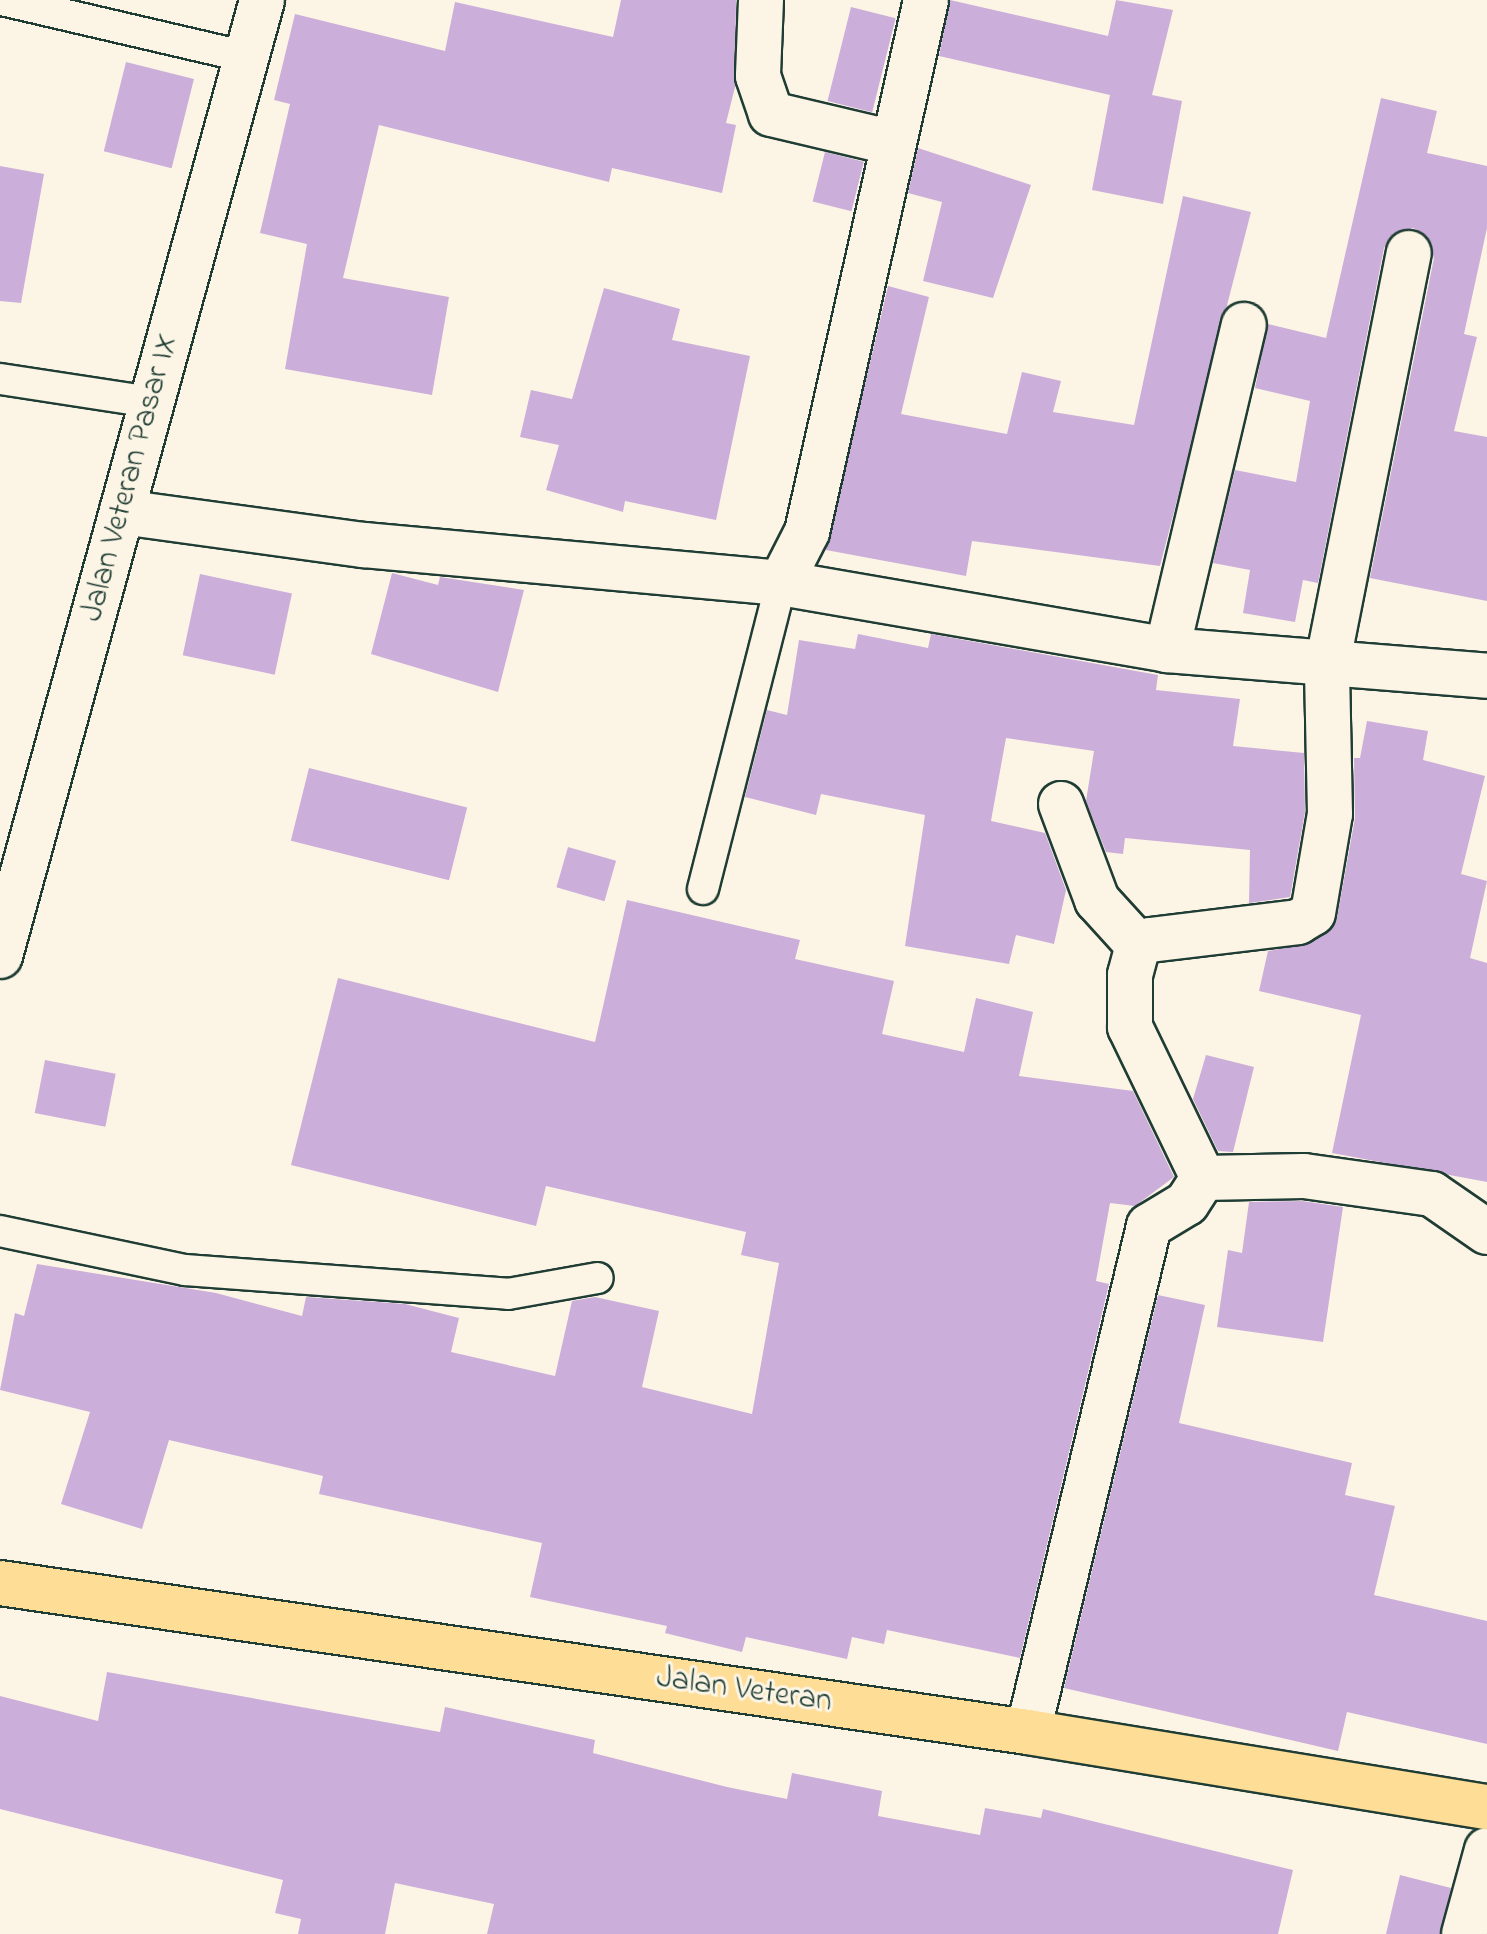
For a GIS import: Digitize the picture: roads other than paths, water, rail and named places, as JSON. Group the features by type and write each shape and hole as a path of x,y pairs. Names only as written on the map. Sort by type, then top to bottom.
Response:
{"main road":[{"name":"Jalan Veteran","path":"0,1583 1028,1732 1487,1807"}],"street":[{"name":"Jalan Veteran Pasar IX","path":"1,945 262,0"},
{"path":"761,0 758,76 771,114 889,142"},
{"path":"781,583 807,532 889,142 926,0"},
{"path":"1138,945 1298,922 1313,913 1330,814 1327,666 1409,253"},
{"path":"1167,650 1244,325"},
{"path":"122,512 364,545 781,583 1167,650 1327,666 1487,676"},
{"path":"1061,804 1097,900 1138,945 1130,1027 1203,1178"},
{"path":"1203,1178 1304,1176 1412,1188 1444,1199 1487,1232"},
{"path":"1028,1732 1142,1238 1187,1203 1203,1178"},
{"path":"1464,1934 1487,1850"}],"lane":[{"path":"2,0 247,57"},
{"path":"0,379 151,402"},
{"path":"703,889 781,583"},
{"path":"0,1231 185,1270 508,1294 598,1278"}]}
